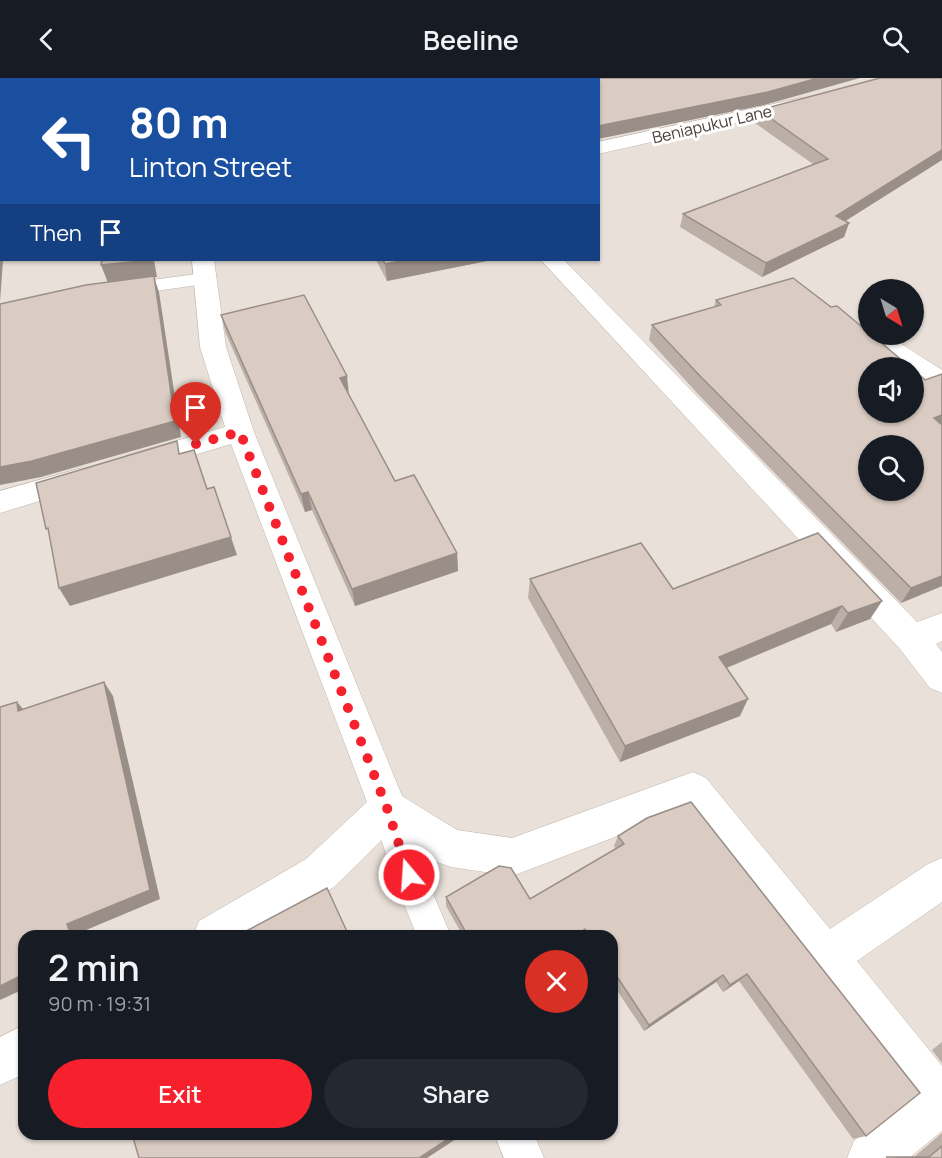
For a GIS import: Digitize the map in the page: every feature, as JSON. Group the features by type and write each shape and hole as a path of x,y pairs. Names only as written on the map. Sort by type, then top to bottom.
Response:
{"street":[{"name":"Beniapukur Lane","path":"600,148 768,112 822,97"},
{"path":"553,261 927,633 942,678"},
{"path":"203,269 213,347 240,432 387,808 451,848 512,857 693,790 942,1102 871,1158"},
{"path":"0,502 240,432"},
{"path":"224,930 320,873 387,808"},
{"path":"826,957 942,878"},
{"path":"0,1062 18,1052"}],"lane":[{"path":"103,292 203,269"},
{"path":"850,322 858,327"},
{"path":"887,345 942,380"},
{"path":"387,808 409,875 432,930"},
{"path":"516,1140 524,1158"}],"shaded area":[{"path":"600,78 942,78 942,1158 0,1158 0,261 600,261"}],"building":[{"path":"600,78 818,78 768,92 600,126"},
{"path":"880,78 942,78 942,150 836,216 849,223 766,263 683,214 828,159 759,110"},
{"path":"102,261 140,261 101,265"},
{"path":"384,261 401,261 385,264"},
{"path":"154,276 175,421 32,461 0,467 0,304 86,285"},
{"path":"793,278 831,307 837,306 858,324 858,345 884,345 898,357 858,357 858,423 924,423 924,379 942,374 942,415 934,418 942,425 942,576 911,588 652,325 721,305 716,300"},
{"path":"304,295 347,376 340,378 395,481 414,475 457,553 352,589 308,492 301,494 221,315"},
{"path":"177,441 179,454 194,450 207,489 214,487 231,537 59,588 48,528 46,529 36,483"},
{"path":"818,533 882,601 848,613 842,606 719,657 748,699 625,746 530,579 641,543 673,589"},
{"path":"104,682 150,890 67,924 69,930 18,930 18,977 0,986 0,707 17,702 18,711"},
{"path":"691,802 920,1093 866,1136 747,974 730,985 723,975 649,1025 618,978 618,930 465,930 446,897 499,866 511,868 530,899 624,844 618,836 647,818"},
{"path":"327,888 346,930 248,930"},
{"path":"134,1140 446,1140 419,1158 139,1158"},
{"path":"942,1146 942,1158 886,1157 929,1157"}],"route":[{"path":"196,444 240,432 387,808 409,875"}]}
